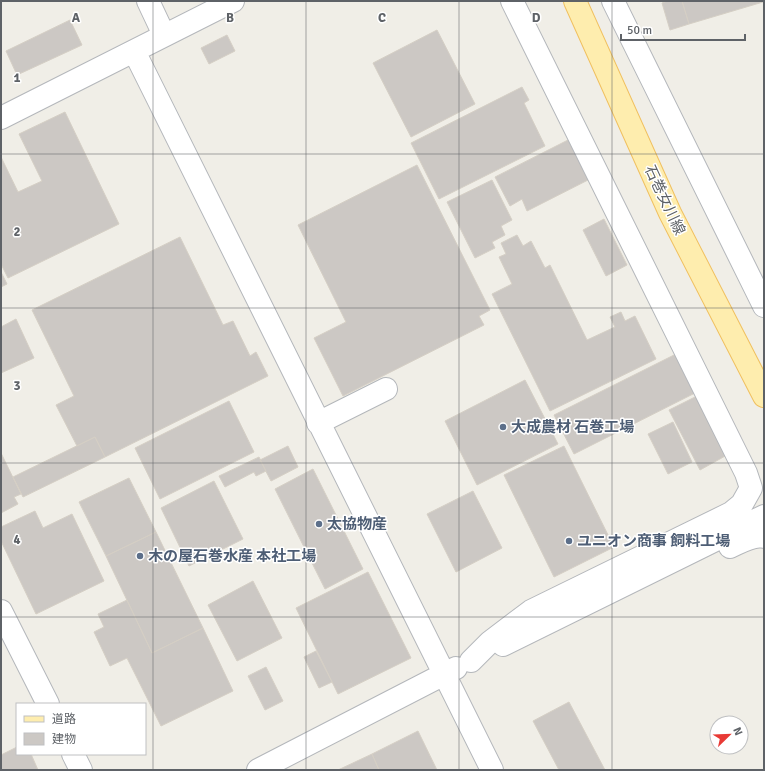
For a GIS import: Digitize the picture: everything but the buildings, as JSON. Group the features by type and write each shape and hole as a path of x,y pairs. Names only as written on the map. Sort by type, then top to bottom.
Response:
{"main road":[{"name":"石巻女川線","path":"575,1 670,213 764,396"}],"street":[{"path":"148,1 164,35"},
{"path":"1,118 233,1"},
{"path":"470,661 490,642 531,611 731,513 742,504 751,488 746,473 512,1"},
{"path":"612,1 764,306"},
{"path":"134,51 492,770"},
{"path":"318,423 386,389"},
{"path":"258,770 443,674 764,516"},
{"path":"507,643 516,648 527,648 742,541 760,536 764,537"},
{"path":"1,611 47,703"},
{"path":"74,755 81,770"}],"place":[{"name":"大成農材 石巻工場","path":"503,427"},
{"name":"太協物産","path":"319,524"},
{"name":"ユニオン商事 飼料工場","path":"569,541"},
{"name":"木の屋石巻水産 本社工場","path":"140,556"}]}
